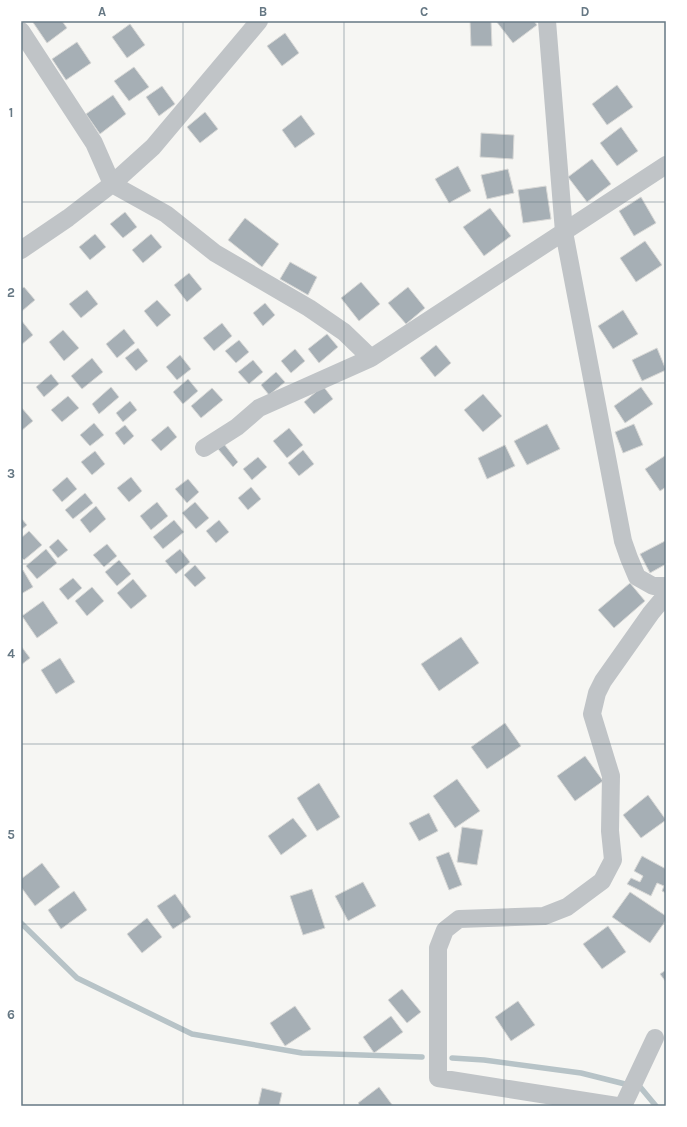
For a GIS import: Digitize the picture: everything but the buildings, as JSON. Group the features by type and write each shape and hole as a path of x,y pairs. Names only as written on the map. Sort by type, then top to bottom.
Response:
{"street":[{"path":"21,250 68,218 112,184 153,147 259,21"},
{"path":"547,21 564,232 623,541 637,577 653,586 666,586"},
{"path":"21,31 94,143 112,184 166,214 215,253 309,308 344,332 371,358"},
{"path":"204,448 237,426 259,408 371,358 666,165"},
{"path":"655,1038 623,1103 438,1078 438,948 445,930 459,919 544,916 566,907 602,882 613,860 610,831 611,776 592,714 597,693 607,675 651,613 666,595"}],"waterway":[{"path":"21,923 77,978 192,1034 302,1053 422,1057"},
{"path":"452,1058 484,1060 581,1073 641,1088 656,1106"}]}
